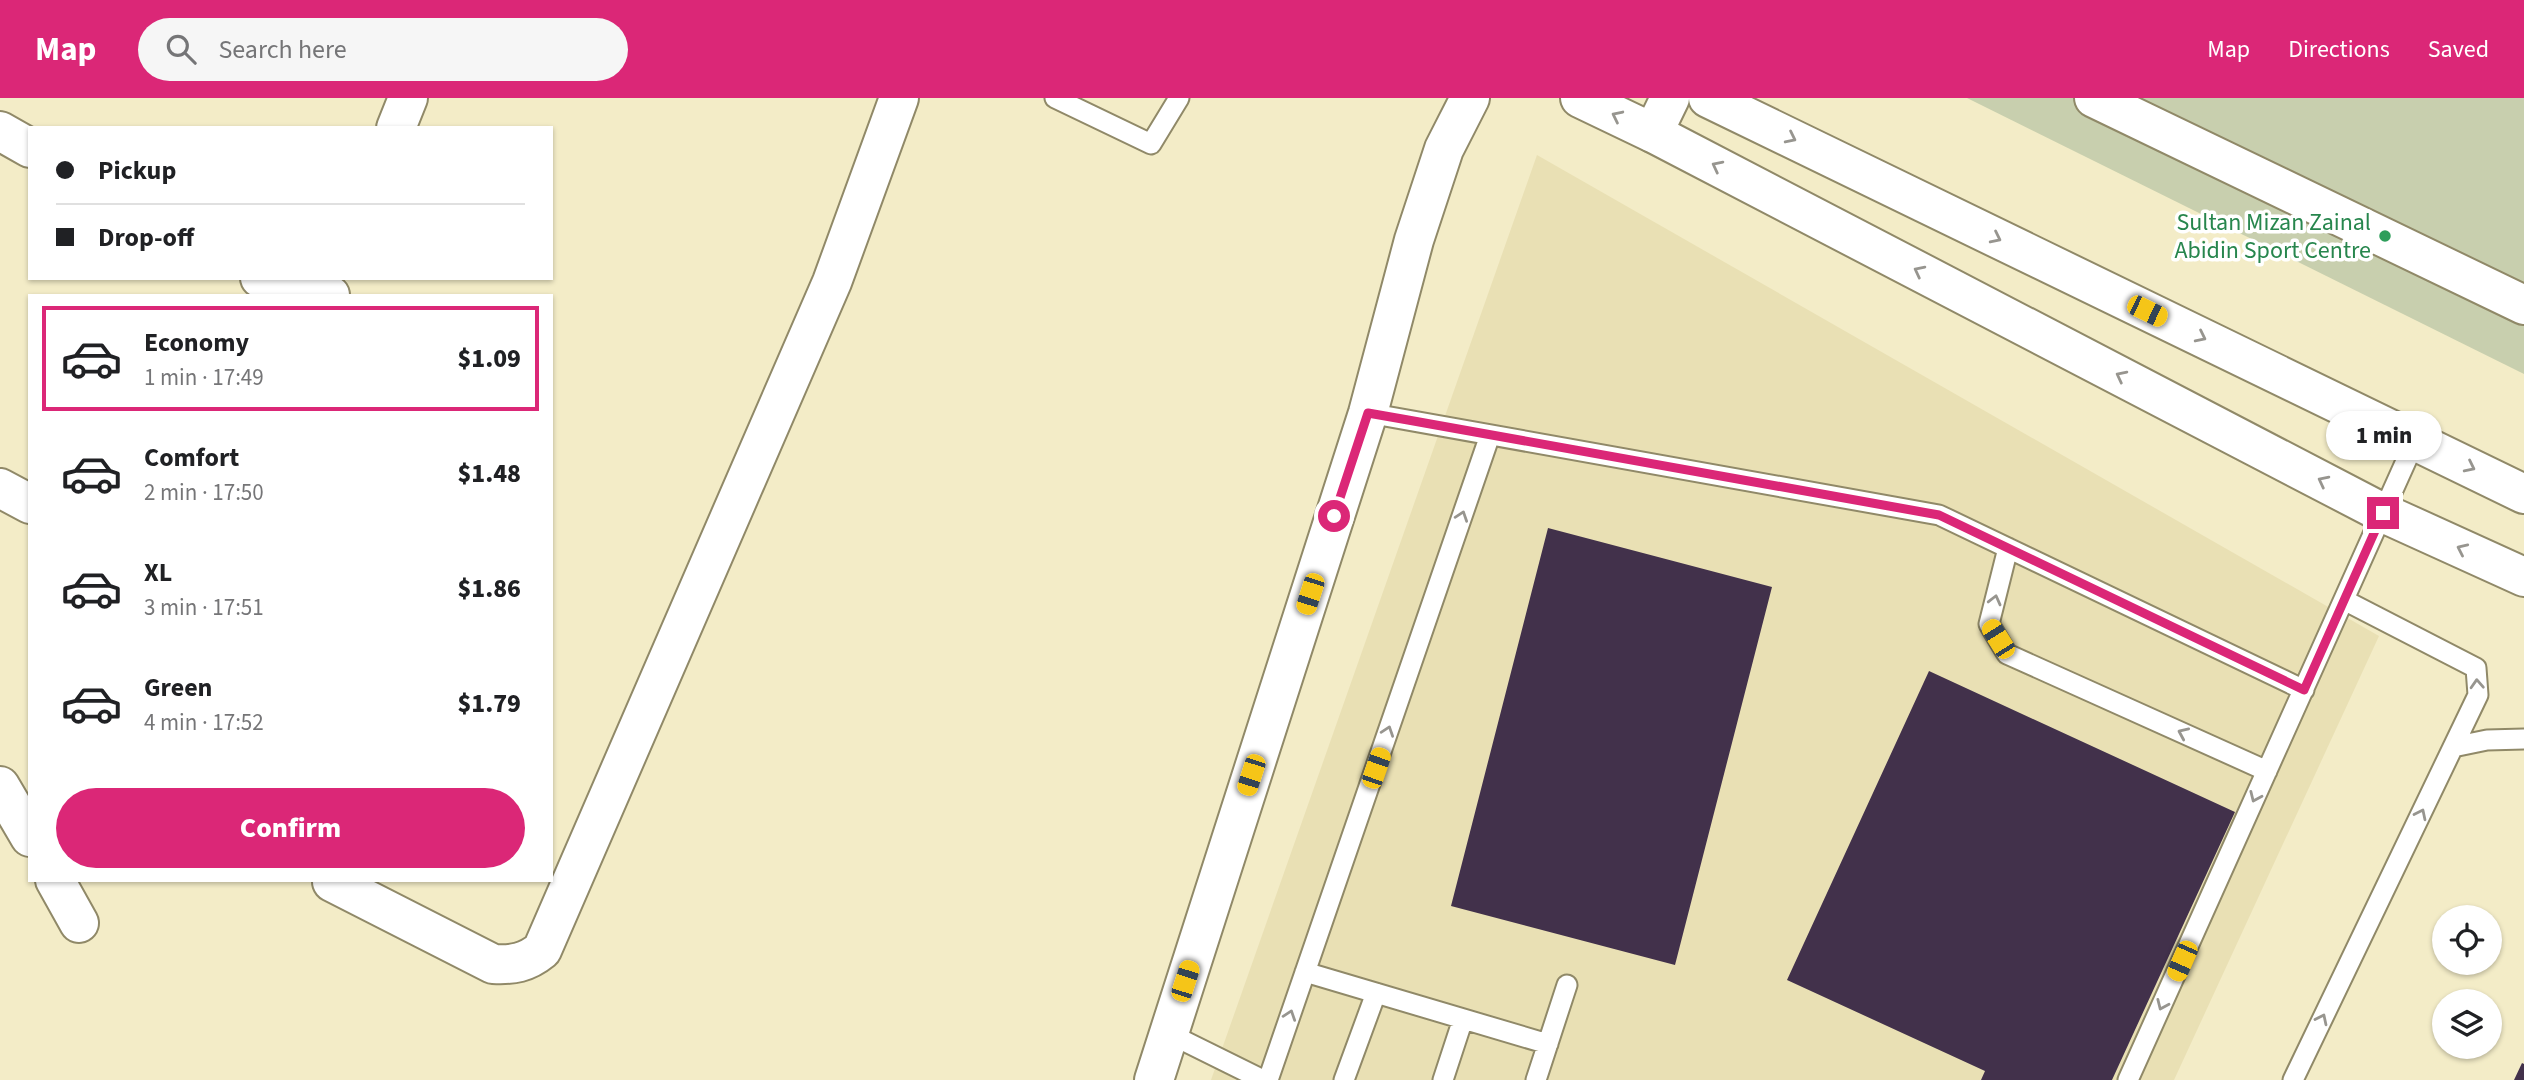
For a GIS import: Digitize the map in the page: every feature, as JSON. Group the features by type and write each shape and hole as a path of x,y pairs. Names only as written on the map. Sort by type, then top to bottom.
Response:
{"street":[{"path":"397,126 408,98"},
{"path":"334,882 493,964 513,965 542,950 832,282 899,98"},
{"path":"1154,1080 1368,413 1422,214 1444,149 1471,98"},
{"path":"1580,98 1654,133 2383,513 2524,577"},
{"path":"1654,133 1670,98"},
{"path":"1708,98 2524,494"},
{"path":"2094,98 2524,305"},
{"path":"0,131 28,147"},
{"path":"264,280 325,294"},
{"path":"0,488 28,503"},
{"path":"0,786 28,834"},
{"path":"56,882 79,923"}],"lane":[{"path":"1055,98 1151,144 1179,98"},
{"path":"1368,413 1939,515 2304,690"},
{"path":"1168,1033 1266,1080 1490,435"},
{"path":"2128,1080 2415,441"},
{"path":"2008,548 1989,624 2007,654 2267,771"},
{"path":"2292,1080 2478,695 2476,668 2344,600"},
{"path":"2453,747 2487,740 2524,739"},
{"path":"1305,972 1548,1044"},
{"path":"1536,1080 1567,985"},
{"path":"1344,1080 1376,993"},
{"path":"1443,1080 1463,1019"}],"shaded area":[{"path":"1537,155 2379,636 2174,1080 1211,1080"}],"green space":[{"name":"Sultan Mizan Zainal Abidin Sport Centre","path":"1967,98 2524,98 2524,374"}],"building":[{"path":"1548,528 1772,587 1675,965 1451,906"},
{"path":"1929,671 2235,812 2112,1080 1981,1080 1985,1071 1787,980"},
{"path":"2522,1063 2524,1080 2514,1080"}],"place":[{"name":"Sultan Mizan Zainal Abidin Sport Centre","path":"2385,236"}],"route":[{"path":"1334,516 1368,413 1939,515 2304,690 2383,513"}]}
